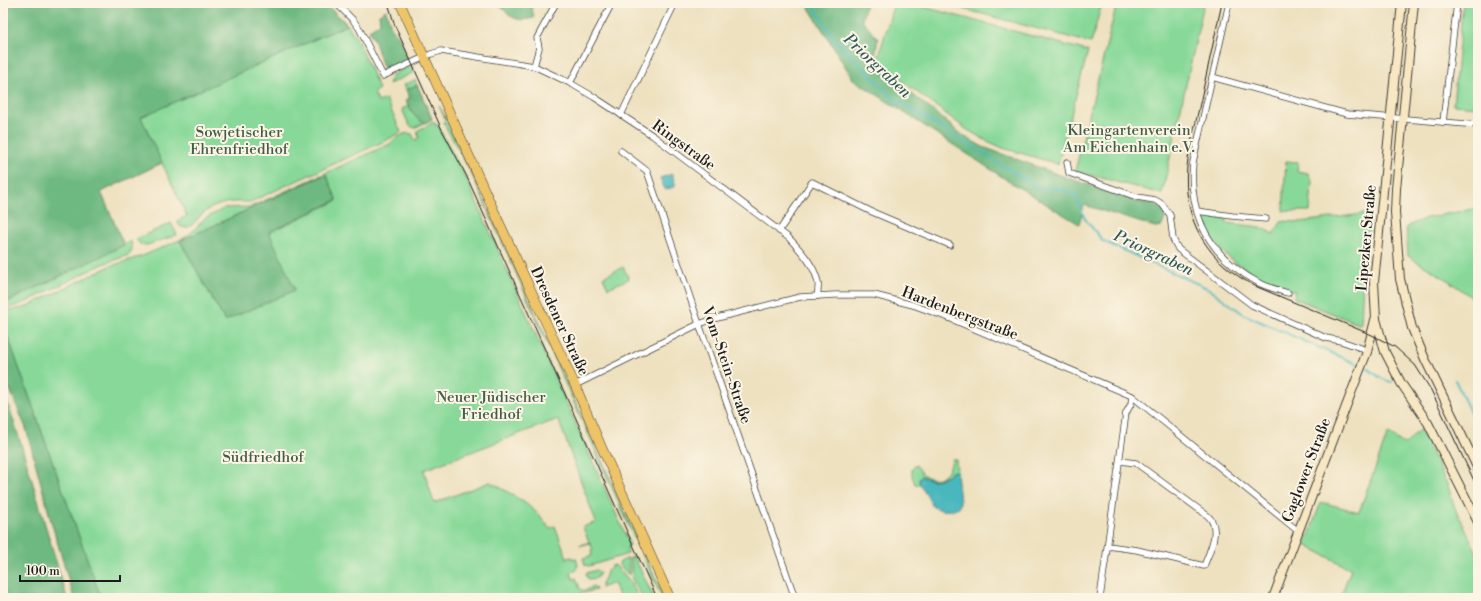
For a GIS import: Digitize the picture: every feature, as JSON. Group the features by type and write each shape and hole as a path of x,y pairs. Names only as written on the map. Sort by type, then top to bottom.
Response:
{"main road":[{"name":"Dresdener Straße","path":"400,3 499,222 575,385 600,446 670,598"},
{"name":"Lipezker Straße","path":"1402,3 1394,212 1402,289 1412,328 1425,359 1478,468"},
{"name":"Lipezker Straße","path":"1414,3 1374,282 1376,320 1385,352 1401,383 1428,423 1478,522"},
{"name":"Gaglower Straße","path":"1273,598 1366,355 1376,320"},
{"path":"1366,355 1374,351 1385,352"}],"street":[{"name":"Ringstraße","path":"336,3 359,28 382,76 441,51 534,66 570,83 594,97 652,135 789,238 806,258 815,275 821,296"},
{"path":"534,66 539,48 537,38 556,3"},
{"path":"570,83 612,3"},
{"path":"621,115 675,3"},
{"path":"1229,3 1193,162 1192,172 1197,211 1205,232 1216,250 1230,264 1260,284 1288,293"},
{"path":"1443,122 1457,3"},
{"path":"1212,77 1340,112 1478,125"},
{"name":"Vom-Stein-Straße","path":"621,151 647,171 795,598"},
{"path":"1067,162 1069,173 1138,197 1155,200 1162,204 1170,215 1173,239 1178,249 1252,305 1326,338 1341,341 1366,355"},
{"path":"779,230 812,182 870,211 950,245"},
{"path":"1197,211 1266,219"},
{"name":"Hardenbergstraße","path":"575,385 699,324 717,318 800,297 874,295 912,304 949,318 1132,396 1298,531"},
{"path":"1100,598 1126,413 1131,404 1132,396"},
{"path":"1108,546 1113,545 1137,550 1204,566 1212,543 1214,525 1213,520 1136,463 1120,461"}],"green space":[{"path":"3,3 323,3 347,25 141,117 162,163 101,192 124,245 3,304"},
{"path":"497,3 516,3 518,5 531,4 534,18 521,20 517,19 509,15"},
{"path":"806,3 866,3 862,20 878,39 874,63 965,137 983,147 1068,178 1136,201 1154,204 1164,210 1166,215 1162,226 1155,227 1084,205 1079,224 1010,182 853,79"},
{"path":"894,3 909,3 1088,51 1058,164 1003,148 985,140 966,129 877,62"},
{"path":"941,3 1102,3 1091,43"},
{"name":"Kleingartenverein Am Eichenhain e.V.","path":"1117,3 1204,3 1162,194 1075,171"},
{"path":"1463,3 1478,3 1478,107 1453,105"},
{"name":"Sowjetischer Ehrenfriedhof","path":"331,9 347,24 358,41 379,89 374,92 378,102 386,99 401,132 387,140 250,202 231,202 213,207 202,214 187,228 180,226 177,221 187,216 140,117 347,25"},
{"path":"386,10 391,27 399,37 403,46 406,59 399,65 389,70 383,67 375,42 369,30 380,23 379,14"},
{"path":"412,66 414,72 389,84 391,77"},
{"path":"415,80 432,119 414,128 409,125 402,109 408,106 406,100 410,98 404,85"},
{"path":"417,85 432,119 425,123 415,117 406,100 410,98 406,90"},
{"path":"439,106 451,126 640,545 639,548 471,173 443,122 446,121"},
{"name":"Südfriedhof","path":"434,122 435,125 437,124 465,176 630,545 627,547 628,554 589,566 585,565 583,558 592,556 591,550 593,550 590,543 579,546 589,542 583,527 596,522 558,419 424,470 434,503 490,482 530,507 544,520 549,528 555,526 567,558 576,558 578,566 576,567 577,570 571,572 573,579 576,578 580,589 582,590 587,590 593,586 595,587 596,590 580,594 582,598 101,598 3,323 3,313 10,310 24,308 108,267 145,255 184,238 204,219 225,208 250,207 390,144 397,137 403,134 412,134 415,140 419,138 417,131","holes":["326,174 337,201 269,232 225,321 180,241"]},
{"path":"1286,161 1298,162 1297,171 1308,173 1312,182 1310,211 1283,211"},
{"path":"326,174 337,200 269,232 295,290 225,321 180,241"},
{"path":"1478,208 1478,302 1449,281 1408,256 1406,227 1426,218"},
{"path":"1371,213 1363,277 1361,325 1294,298 1295,291 1262,280 1232,260 1219,249 1206,230 1201,216 1227,219 1226,223 1261,227 1273,234 1282,221 1300,222"},
{"path":"171,223 177,235 147,245 140,244 136,239"},
{"path":"131,241 132,249 129,255 103,264 22,304 3,309 3,304"},
{"path":"623,267 629,279 608,288 603,277"},
{"path":"3,323 101,598 74,598 51,521 26,428 3,373"},
{"path":"3,388 22,447 67,598 3,598"},
{"path":"1420,429 1448,486 1454,506 1478,555 1478,595 1473,598 1340,598 1351,569 1305,545 1321,502 1359,512 1388,433 1405,445"},
{"path":"952,459 956,460 957,472 954,471 935,480 921,476 919,482 921,486 915,484 912,476 912,468 916,465 924,475 929,478 938,478 949,469"},
{"path":"642,554 645,555 665,598 662,598"},
{"path":"634,556 654,598 643,598 632,579 630,558"},
{"path":"628,558 629,575 619,565 620,562"},
{"path":"615,565 629,580 639,598 620,598 614,583 601,588 607,570 612,567 611,566"},
{"path":"597,570 600,573 597,578 587,578 586,573"}],"water":[{"path":"672,174 676,186 665,190 660,178"},
{"path":"954,471 957,472 960,503 959,507 952,510 946,510 933,507 919,482 919,478 921,476 931,480 938,480"}],"waterway":[{"name":"Priorgraben","path":"812,3 834,39 893,98 1039,188 1057,188 1075,194 1085,219 1103,241 1209,289 1245,315 1359,365"},
{"name":"Priorgraben","path":"1363,366 1381,378 1392,382"},
{"name":"Priorgraben","path":"1455,380 1478,429"}],"tram line":[{"path":"388,3 395,26 442,130 466,175 657,598"},
{"path":"1222,3 1187,167 1189,205 1194,222 1202,238 1224,265 1238,276 1255,286 1372,335 1395,347 1415,365 1431,390 1478,489"}],"park label":[{"name":"Neuer Jüdischer Friedhof","path":"491,406"}]}
